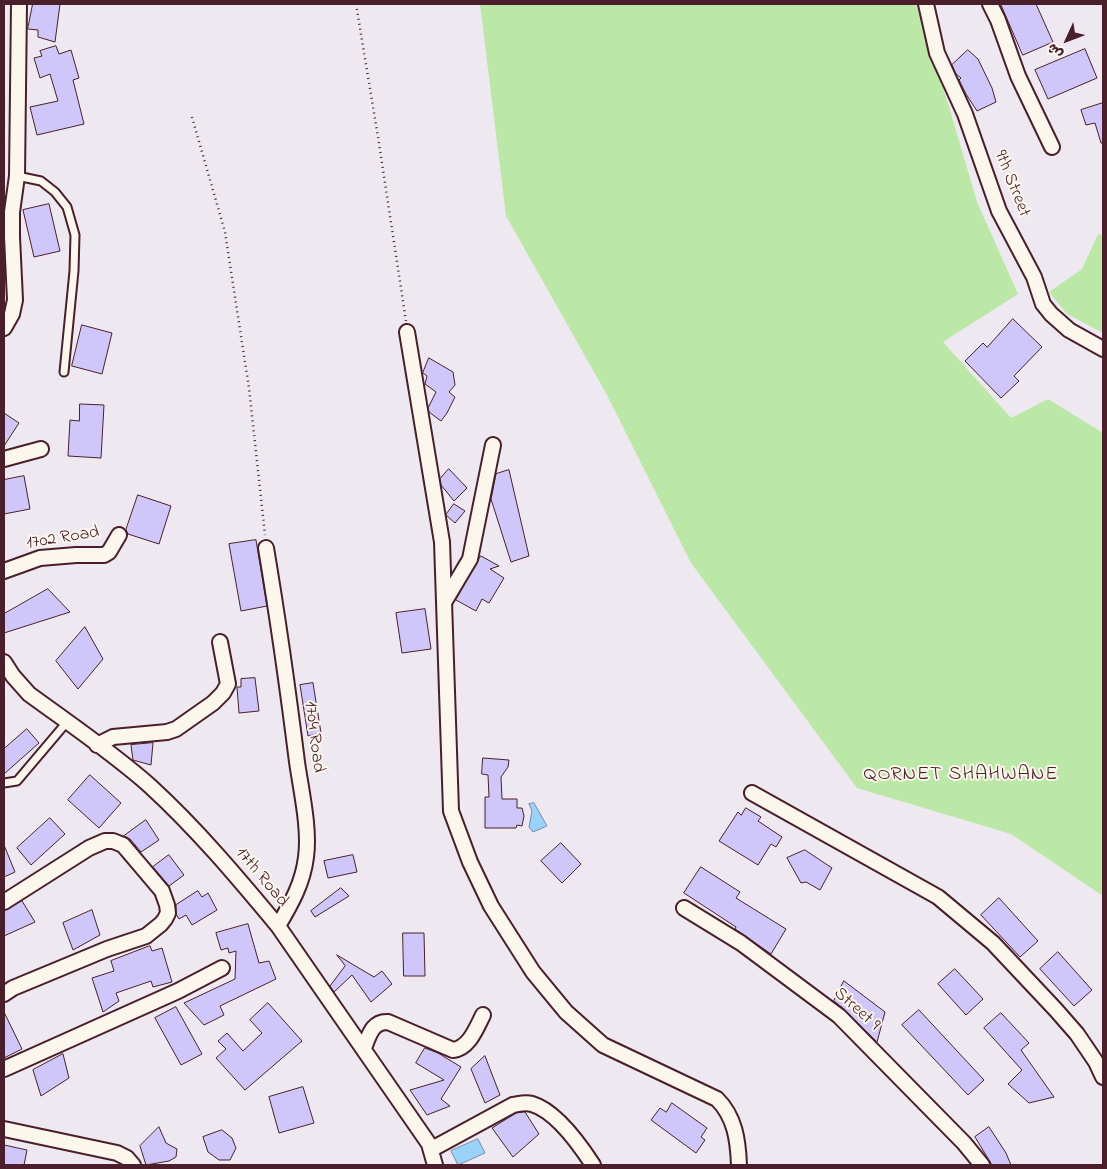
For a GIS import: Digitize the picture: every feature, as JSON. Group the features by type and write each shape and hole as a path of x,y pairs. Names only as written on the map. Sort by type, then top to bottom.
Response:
{"street":[{"path":"4,328 12,314 15,300 12,212 18,176 18,4"},
{"name":"9th Street","path":"926,4 937,54 965,114 999,211 1034,277 1043,304 1060,324 1103,349"},
{"path":"990,4 1022,83 1052,147"},
{"path":"407,332 442,542 451,810 470,862 490,906 533,972 566,1012 603,1045 717,1099 726,1108 736,1131 739,1165"},
{"path":"444,602 470,559 493,444"},
{"path":"4,459 41,449"},
{"name":"1702 Road","path":"4,571 40,558 104,555 109,552 119,535"},
{"name":"1704 Road","path":"266,548 297,757 307,856 295,896 278,926"},
{"path":"97,745 113,737 166,732 176,728 213,703 223,693 228,684 220,642"},
{"name":"17th Road","path":"4,662 12,676 29,694 68,722 149,786 183,817 278,926 432,1149 435,1165"},
{"path":"752,793 938,897 993,943 1056,1010 1077,1034 1096,1062 1103,1077"},
{"path":"4,902 89,848 113,841 123,845 162,891 168,914 146,936 82,959 13,988 4,994"},
{"name":"Street 9","path":"684,908 740,943 839,1016 964,1143 982,1165"},
{"path":"4,1069 178,991 222,968"},
{"path":"364,1048 372,1030 382,1021 452,1050 460,1049 470,1039 483,1015"},
{"path":"432,1149 498,1113 523,1103 542,1108 564,1126 593,1165"},
{"path":"4,1129 117,1153 127,1158 133,1165"}],"lane":[{"path":"18,176 41,181 55,192 67,207 75,235 74,271 64,372"},
{"path":"4,783 17,781 68,722"}],"path":[{"path":"356,4 407,332"},
{"path":"192,117 225,232 249,388 266,548"}],"green space":[{"path":"480,4 916,4 977,202 1018,294 943,342 1011,418 1048,399 1103,433 1103,896 1011,834 857,788 691,563 607,395 506,216"},
{"path":"1098,234 1103,235 1103,333 1067,314 1049,292 1082,269"}],"water":[{"path":"534,803 547,826 533,832 529,827 532,811 529,804"},
{"path":"478,1139 485,1153 458,1165 451,1151"}],"building":[{"path":"33,4 60,4 55,42 38,37 38,30 28,29"},
{"path":"1001,4 1036,4 1053,42 1023,55"},
{"path":"56,46 59,54 71,50 79,78 73,80 84,124 37,135 30,107 58,101 50,74 40,78 34,58 42,56 40,51"},
{"path":"1085,49 1097,78 1048,99 1035,70"},
{"path":"968,50 978,59 992,88 996,102 977,111 959,80 961,78 956,74 952,65"},
{"path":"1103,103 1103,143 1101,143 1095,123 1086,125 1081,110"},
{"path":"49,204 60,251 34,257 23,210"},
{"path":"1013,319 1042,347 1014,376 1019,381 1001,398 965,361 983,343 987,347"},
{"path":"82,325 112,333 102,374 72,366"},
{"path":"429,358 453,372 455,385 449,392 455,397 441,421 429,412 428,408 436,392 425,384 427,376 423,373"},
{"path":"80,404 104,405 101,458 68,456 70,420 79,421"},
{"path":"4,413 19,423 4,446"},
{"path":"449,469 467,488 454,501 441,485 440,479"},
{"path":"509,470 529,556 511,562 491,499 496,474"},
{"path":"24,476 30,509 4,514 4,480"},
{"path":"138,495 171,506 159,544 128,534 126,530"},
{"path":"454,504 465,511 455,523 446,515"},
{"path":"256,540 267,606 241,611 229,544"},
{"path":"481,556 499,566 490,569 504,578 489,603 482,599 476,611 456,600"},
{"path":"48,589 70,612 4,633 4,614"},
{"path":"425,609 431,649 402,653 396,613"},
{"path":"85,627 103,659 78,689 56,661"},
{"path":"255,678 259,711 239,713 237,687 241,687 241,679"},
{"path":"313,683 321,733 308,736 300,685"},
{"path":"27,729 39,743 4,774 4,749"},
{"path":"153,743 151,765 133,760 131,745"},
{"path":"483,758 509,760 508,767 501,777 502,799 517,799 517,808 522,808 524,816 522,826 517,825 516,828 485,828 485,797 489,797 488,775 482,774"},
{"path":"90,775 121,803 99,828 68,800"},
{"path":"746,808 761,817 758,821 782,837 776,847 771,844 758,865 719,841 738,812 741,815"},
{"path":"50,818 65,834 31,865 17,848"},
{"path":"146,820 159,840 141,852 130,839 124,836"},
{"path":"561,843 581,864 562,883 541,861"},
{"path":"4,845 15,872 4,877"},
{"path":"805,850 832,868 820,890 806,882 801,883 787,858"},
{"path":"169,855 184,875 169,886 153,867"},
{"path":"353,855 357,872 328,878 324,861"},
{"path":"701,867 740,892 736,898 786,929 771,954 735,929 736,927 684,893"},
{"path":"341,888 349,896 315,917 311,911"},
{"path":"198,891 202,897 208,893 217,910 192,925 186,915 179,919 176,914 176,905"},
{"path":"999,898 1038,941 1020,957 981,915"},
{"path":"22,901 35,922 4,936 4,911"},
{"path":"92,910 100,935 73,950 63,923"},
{"path":"248,924 259,963 269,961 276,979 220,1006 224,1015 204,1025 184,1003 235,979 236,951 229,953 228,948 221,950 216,933"},
{"path":"403,933 424,933 425,976 404,976"},
{"path":"150,946 152,951 162,948 172,982 153,987 151,981 116,993 119,1001 103,1012 92,978 114,971 111,961"},
{"path":"1058,952 1092,990 1074,1006 1040,969"},
{"path":"337,955 374,977 382,971 392,984 371,1002 352,975 334,992 330,986 345,966"},
{"path":"955,969 983,999 966,1015 938,984"},
{"path":"844,981 885,1012 877,1042 834,1001"},
{"path":"268,1003 302,1041 245,1090 216,1058 226,1049 218,1041 227,1033 243,1051 262,1033 250,1020"},
{"path":"176,1007 202,1054 181,1065 155,1018"},
{"path":"919,1010 984,1080 968,1095 902,1025"},
{"path":"4,1012 22,1049 4,1058"},
{"path":"1001,1013 1029,1043 1021,1050 1054,1097 1029,1103 1008,1084 1022,1070 984,1028"},
{"path":"425,1048 438,1053 461,1067 441,1099 450,1106 427,1115 410,1090 444,1080 416,1063"},
{"path":"63,1054 69,1078 41,1096 33,1070"},
{"path":"485,1056 500,1095 485,1103 471,1069"},
{"path":"303,1087 314,1123 279,1133 269,1097"},
{"path":"672,1103 707,1128 701,1137 705,1140 696,1153 651,1120 660,1108 666,1112"},
{"path":"525,1112 539,1134 513,1157 492,1128 516,1113"},
{"path":"159,1127 166,1143 177,1149 176,1157 169,1161 146,1165 140,1146"},
{"path":"989,1127 1006,1153 1011,1165 992,1165 975,1137"},
{"path":"222,1130 232,1138 236,1148 230,1160 219,1160 208,1152 203,1137"},
{"path":"4,1145 27,1150 24,1165 4,1165"}],"district":[{"name":"QORNET SHAHWANE","path":"961,776"}]}
